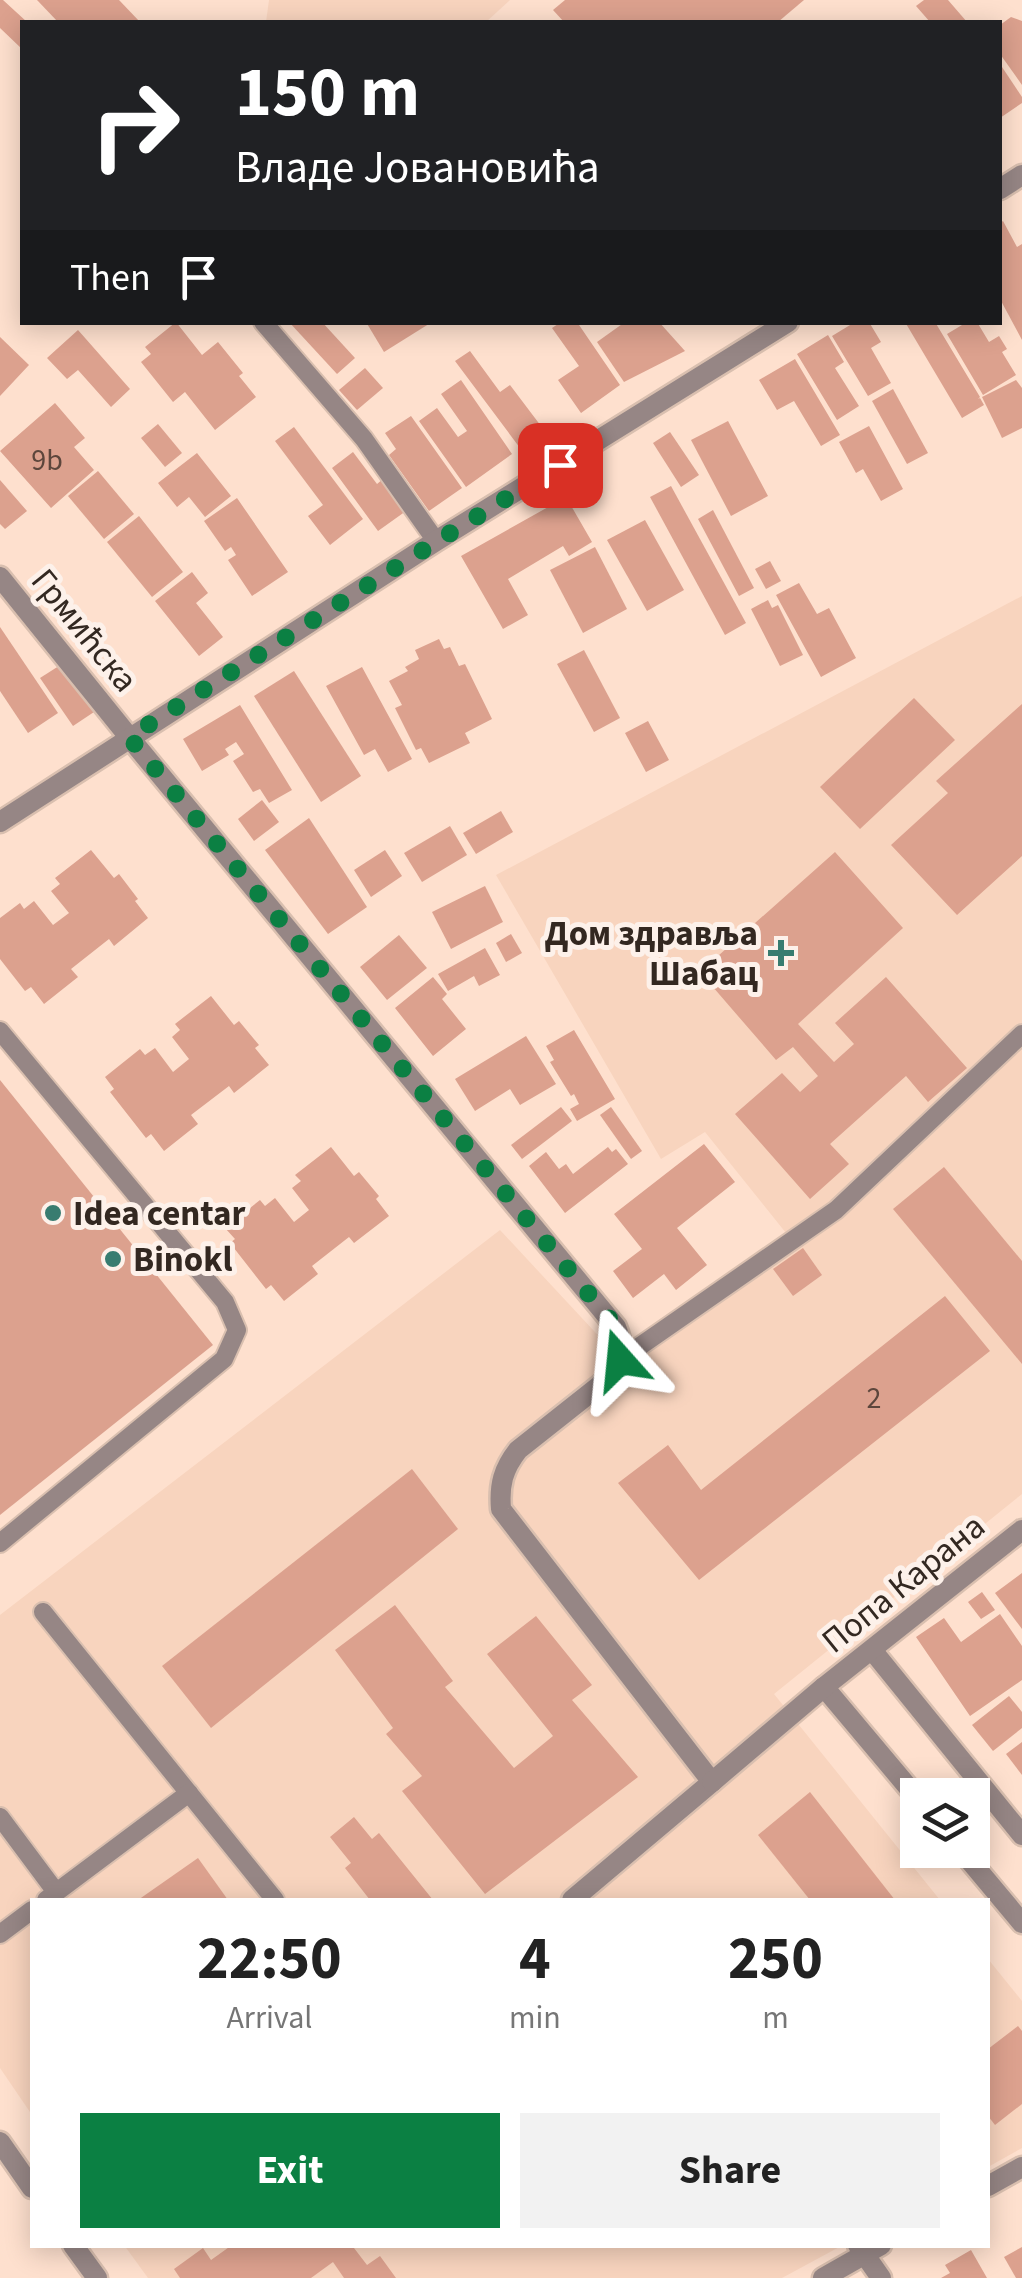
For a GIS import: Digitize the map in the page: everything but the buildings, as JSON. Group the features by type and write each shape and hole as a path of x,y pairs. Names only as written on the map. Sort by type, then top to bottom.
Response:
{"street":[{"path":"0,822 783,325"},
{"name":"Грмићска","path":"0,577 616,1327 620,1360"},
{"path":"620,1360 614,1374 508,1462 502,1477 501,1509 712,1782"},
{"name":"Попа Карана","path":"577,1898 824,1688 1022,1530"},
{"path":"872,1650 1022,1835"},
{"path":"824,1688 900,1778"},
{"path":"975,1868 1022,1923"},
{"path":"0,2142 30,2185"},
{"path":"990,2185 1022,2167"},
{"path":"75,2248 97,2278"},
{"path":"824,2278 868,2248 881,2278"}],"lane":[{"path":"265,325 364,440 436,542"},
{"path":"0,1031 225,1302 237,1330 224,1359 0,1543"},
{"path":"620,1360 836,1210 1022,1034"},
{"path":"43,1612 273,1898"},
{"path":"0,1817 51,1896 189,1793"},
{"path":"0,1934 30,1912"}],"shaded area":[{"path":"269,0 510,0 488,20 266,20"},
{"path":"1022,596 1022,1494 774,1694 900,1850 900,1868 914,1868 938,1898 30,1898 30,2112 0,2068 0,1615 500,1230 621,1360 786,1233 705,1132 661,1159 496,875"},
{"path":"990,1961 1022,2001 1022,2148 990,2166"},
{"path":"126,2248 837,2248 782,2278 148,2278"}],"place":[{"name":"Дом здравља Шабац","path":"781,953"},
{"name":"Idea centar","path":"53,1213"},
{"name":"Binokl","path":"113,1259"}],"route":[{"path":"560,465 129,737 616,1327 622,1348 620,1360"}]}
